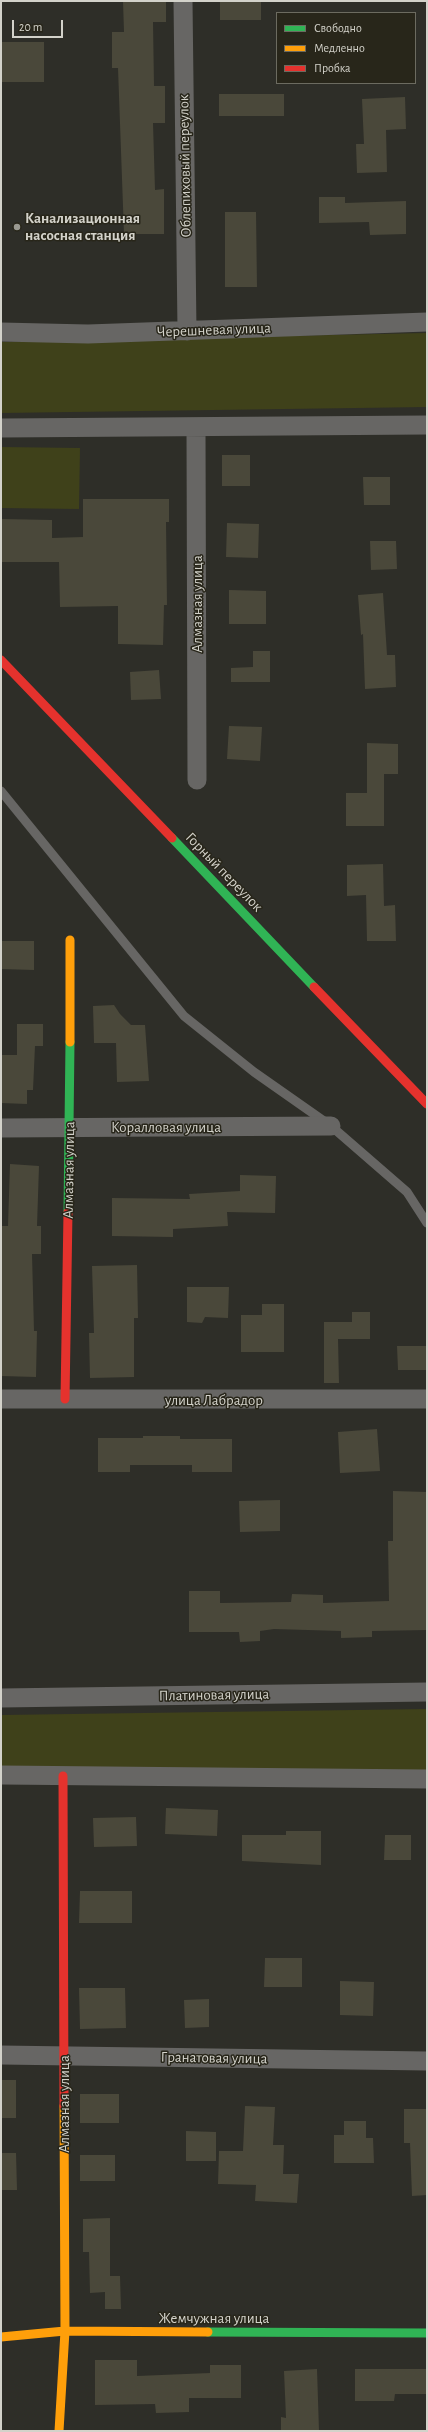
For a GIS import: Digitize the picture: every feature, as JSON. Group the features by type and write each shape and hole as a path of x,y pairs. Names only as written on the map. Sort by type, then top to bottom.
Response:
{"street":[{"name":"Облепиховый переулок","path":"183,1 187,331"},
{"name":"Черешневая улица","path":"1,332 88,334 427,322"},
{"path":"1,428 196,429 427,425"},
{"name":"Алмазная улица","path":"196,429 197,780"},
{"name":"Горный переулок","path":"1,660 427,1104"},
{"name":"Алмазная улица","path":"65,1399 70,1128 70,940"},
{"name":"Коралловая улица","path":"1,1128 331,1126"},
{"name":"улица Лабрадор","path":"1,1399 427,1399"},
{"name":"Платиновая улица","path":"1,1698 427,1692"},
{"path":"1,1775 427,1779"},
{"name":"Алмазная улица","path":"59,2431 65,2332 63,1776"},
{"name":"Гранатовая улица","path":"1,2055 427,2061"},
{"name":"Жемчужная улица","path":"1,2337 65,2332 427,2333"}],"lane":[{"path":"1,791 184,1016 254,1072 331,1126 407,1192 427,1223"}],"green space":[{"path":"427,333 427,407 1,413 1,342"},
{"path":"1,447 80,448 79,509 1,508"},
{"path":"427,1709 427,1771 1,1767 1,1715"}],"building":[{"path":"123,1 166,1 166,22 153,22 154,86 165,86 165,123 153,123 155,190 164,189 164,234 124,234 118,68 112,68 112,32 124,32"},
{"path":"220,1 261,1 261,20 220,20"},
{"path":"1,42 44,42 44,82 1,82"},
{"path":"219,94 284,94 284,116 219,116"},
{"path":"405,97 406,129 386,130 387,172 357,173 356,144 364,144 362,99"},
{"path":"319,197 345,197 345,203 406,201 406,234 370,235 369,222 319,223"},
{"path":"225,212 256,212 257,287 225,287"},
{"path":"222,455 250,455 250,486 222,486"},
{"path":"363,477 390,477 390,505 364,505"},
{"path":"83,499 169,499 169,522 166,522 167,605 164,605 163,645 118,644 118,606 60,607 59,562 1,562 1,519 52,520 52,538 83,537"},
{"path":"227,523 259,524 258,558 226,557"},
{"path":"370,541 396,541 397,569 371,570"},
{"path":"229,590 266,591 266,624 229,624"},
{"path":"383,593 387,655 395,655 396,687 365,689 363,634 361,635 358,595"},
{"path":"253,651 270,651 270,682 231,682 231,668 253,667"},
{"path":"159,670 161,699 131,700 130,672"},
{"path":"229,726 262,727 260,761 227,759"},
{"path":"367,743 398,744 398,774 384,774 384,826 346,826 346,793 367,793"},
{"path":"383,864 384,906 395,905 396,941 367,941 366,895 347,896 347,865"},
{"path":"1,941 34,941 34,970 1,969"},
{"path":"114,1005 120,1014 131,1025 145,1025 149,1081 117,1082 116,1043 94,1043 93,1006"},
{"path":"17,1024 43,1024 43,1046 35,1046 33,1090 27,1090 27,1104 1,1103 1,1055 17,1055"},
{"path":"10,1164 39,1166 37,1226 41,1226 41,1254 32,1254 34,1331 37,1331 36,1377 1,1376 1,1226 8,1226"},
{"path":"240,1175 276,1176 275,1213 227,1212 228,1226 173,1229 173,1237 112,1236 112,1198 190,1199 189,1194 240,1191"},
{"path":"137,1265 138,1318 134,1318 134,1377 90,1378 89,1333 94,1333 92,1266"},
{"path":"187,1287 229,1287 228,1318 205,1317 202,1323 187,1322"},
{"path":"262,1304 284,1304 284,1352 241,1352 241,1315 262,1315"},
{"path":"352,1312 370,1312 370,1339 338,1339 339,1383 324,1383 324,1322 352,1322"},
{"path":"397,1346 427,1346 427,1370 398,1370"},
{"path":"377,1429 380,1471 340,1473 338,1432"},
{"path":"143,1436 180,1436 180,1439 232,1439 232,1472 192,1472 192,1465 130,1465 130,1472 98,1472 98,1438 143,1438"},
{"path":"393,1491 427,1492 427,1630 372,1631 372,1637 341,1638 341,1631 274,1629 260,1631 260,1641 240,1642 239,1632 189,1632 189,1591 220,1591 220,1603 291,1602 292,1594 323,1595 323,1603 389,1601 388,1541 393,1541"},
{"path":"280,1500 280,1531 240,1532 239,1501"},
{"path":"166,1808 218,1810 217,1836 165,1834"},
{"path":"136,1817 137,1846 94,1847 93,1818"},
{"path":"286,1831 321,1831 321,1865 242,1861 242,1835 286,1835"},
{"path":"385,1835 411,1835 411,1860 384,1860"},
{"path":"80,1891 132,1891 132,1923 79,1923"},
{"path":"265,1958 302,1958 302,1987 264,1987"},
{"path":"340,1981 374,1982 373,2016 340,2015"},
{"path":"79,1988 125,1988 126,2028 80,2029"},
{"path":"209,1999 209,2027 185,2028 184,2000"},
{"path":"1,2080 16,2080 16,2118 1,2118"},
{"path":"80,2094 119,2094 119,2123 80,2123"},
{"path":"245,2106 275,2107 273,2145 284,2145 283,2174 299,2174 297,2203 255,2201 256,2185 218,2184 219,2151 243,2151"},
{"path":"404,2109 427,2109 427,2195 412,2196 410,2143 404,2143"},
{"path":"344,2121 366,2121 366,2138 373,2138 374,2163 334,2163 334,2135 344,2135"},
{"path":"186,2131 216,2132 216,2161 186,2161"},
{"path":"1,2153 16,2153 17,2190 1,2190"},
{"path":"80,2155 115,2155 115,2181 80,2181"},
{"path":"110,2218 110,2276 120,2276 121,2309 105,2309 105,2292 90,2293 89,2252 83,2252 83,2219"},
{"path":"95,2360 137,2360 137,2376 210,2373 210,2365 241,2365 241,2398 189,2398 189,2412 156,2413 155,2404 95,2405"},
{"path":"317,2369 319,2431 281,2431 281,2417 286,2418 284,2371"},
{"path":"355,2369 427,2369 427,2394 395,2394 394,2401 355,2401"}],"traffic: fast":[{"path":"172,838 314,987"},
{"path":"68,1212 70,1042"},
{"path":"208,2332 427,2333"}],"traffic: slow":[{"path":"70,940 70,1042"},
{"path":"59,2431 65,2331 64,2106"},
{"path":"1,2337 65,2331 208,2332"}],"traffic: jam":[{"path":"1,660 172,838"},
{"path":"314,987 427,1104"},
{"path":"65,1399 68,1212"},
{"path":"63,1776 64,2106"}],"place":[{"name":"Канализационная насосная станция","path":"17,227"}]}
